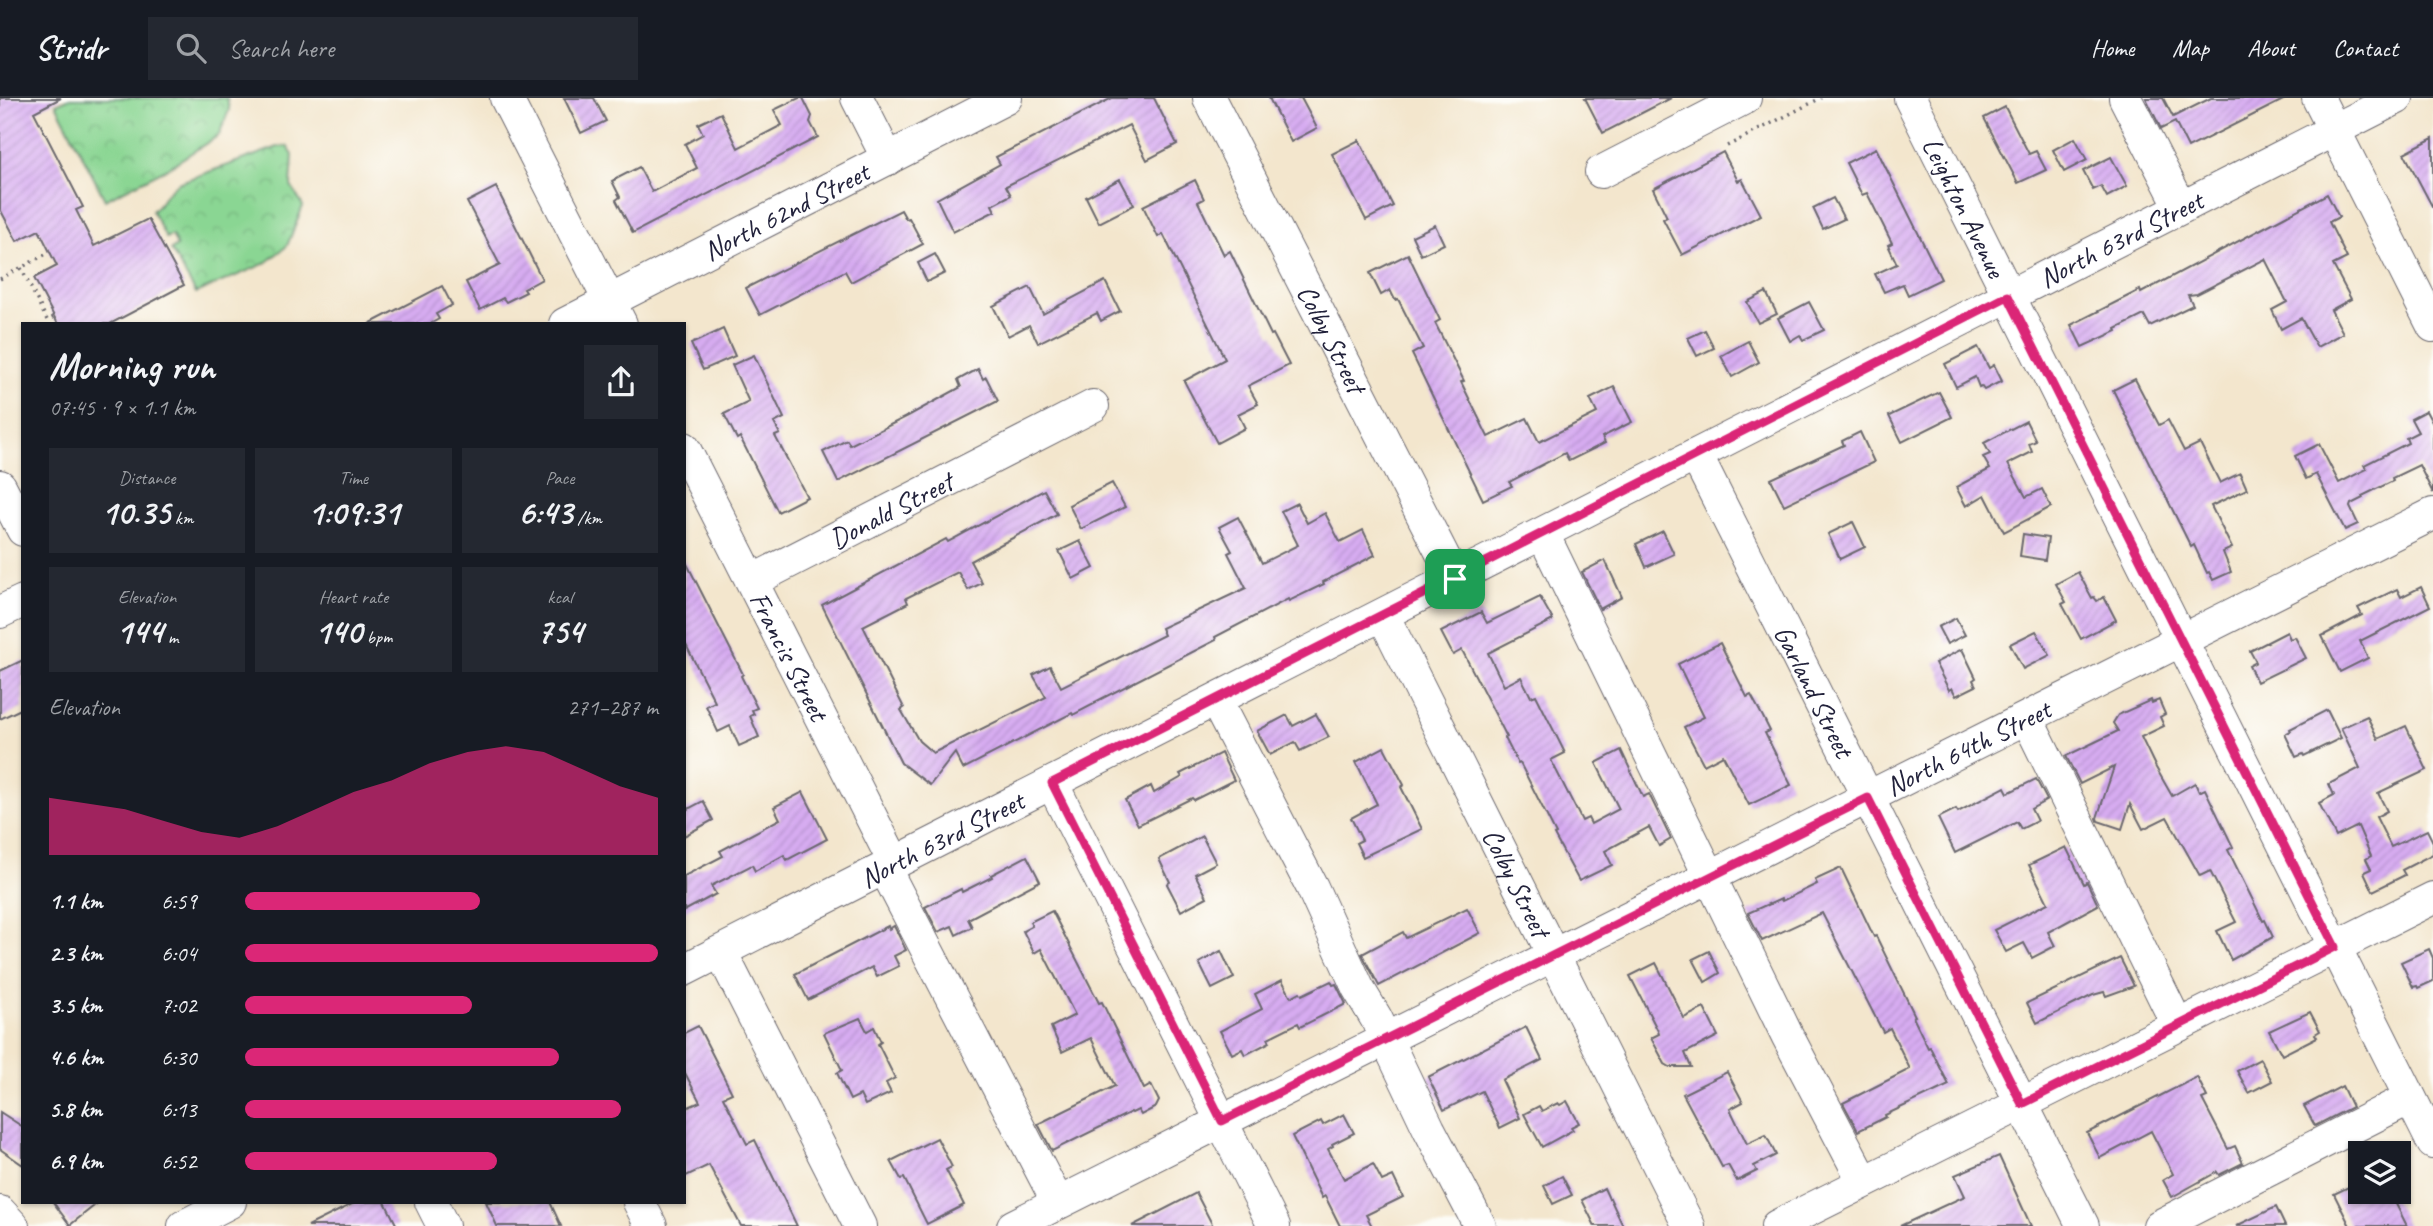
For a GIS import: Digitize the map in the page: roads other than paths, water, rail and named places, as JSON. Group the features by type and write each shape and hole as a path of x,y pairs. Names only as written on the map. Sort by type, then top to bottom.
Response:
{"street":[{"path":"506,98 615,313"},
{"path":"857,98 888,159"},
{"name":"North 62nd Street","path":"574,322 615,313 888,159 1006,98"},
{"name":"Colby Street","path":"1209,98 1455,579"},
{"path":"1601,172 1745,98"},
{"name":"Leighton Avenue","path":"1910,98 2433,1143"},
{"path":"2125,98 2181,207"},
{"path":"2318,98 2433,326"},
{"name":"North 63rd Street","path":"686,969 2397,98"},
{"name":"Donald Street","path":"752,581 1093,406"},
{"name":"Francis Street","path":"686,452 1058,1203"},
{"name":"Garland Street","path":"1696,455 2083,1226"},
{"path":"0,486 21,526"},
{"name":"North 64th Street","path":"1013,1226 2433,514"},
{"path":"1544,534 1787,1035 1864,1182"},
{"path":"0,612 21,602"},
{"name":"Colby Street","path":"1383,615 1689,1226"},
{"path":"1216,701 1312,887 1358,988 1480,1226"},
{"path":"2027,718 2179,1026"},
{"path":"1052,783 1274,1226"},
{"path":"1777,1226 2433,898"},
{"path":"721,952 860,1226"},
{"path":"2159,1226 2410,1098"},
{"path":"184,1226 226,1204"},
{"path":"432,1204 443,1226"},
{"path":"640,1204 651,1226"},
{"path":"0,1212 13,1226"}]}
